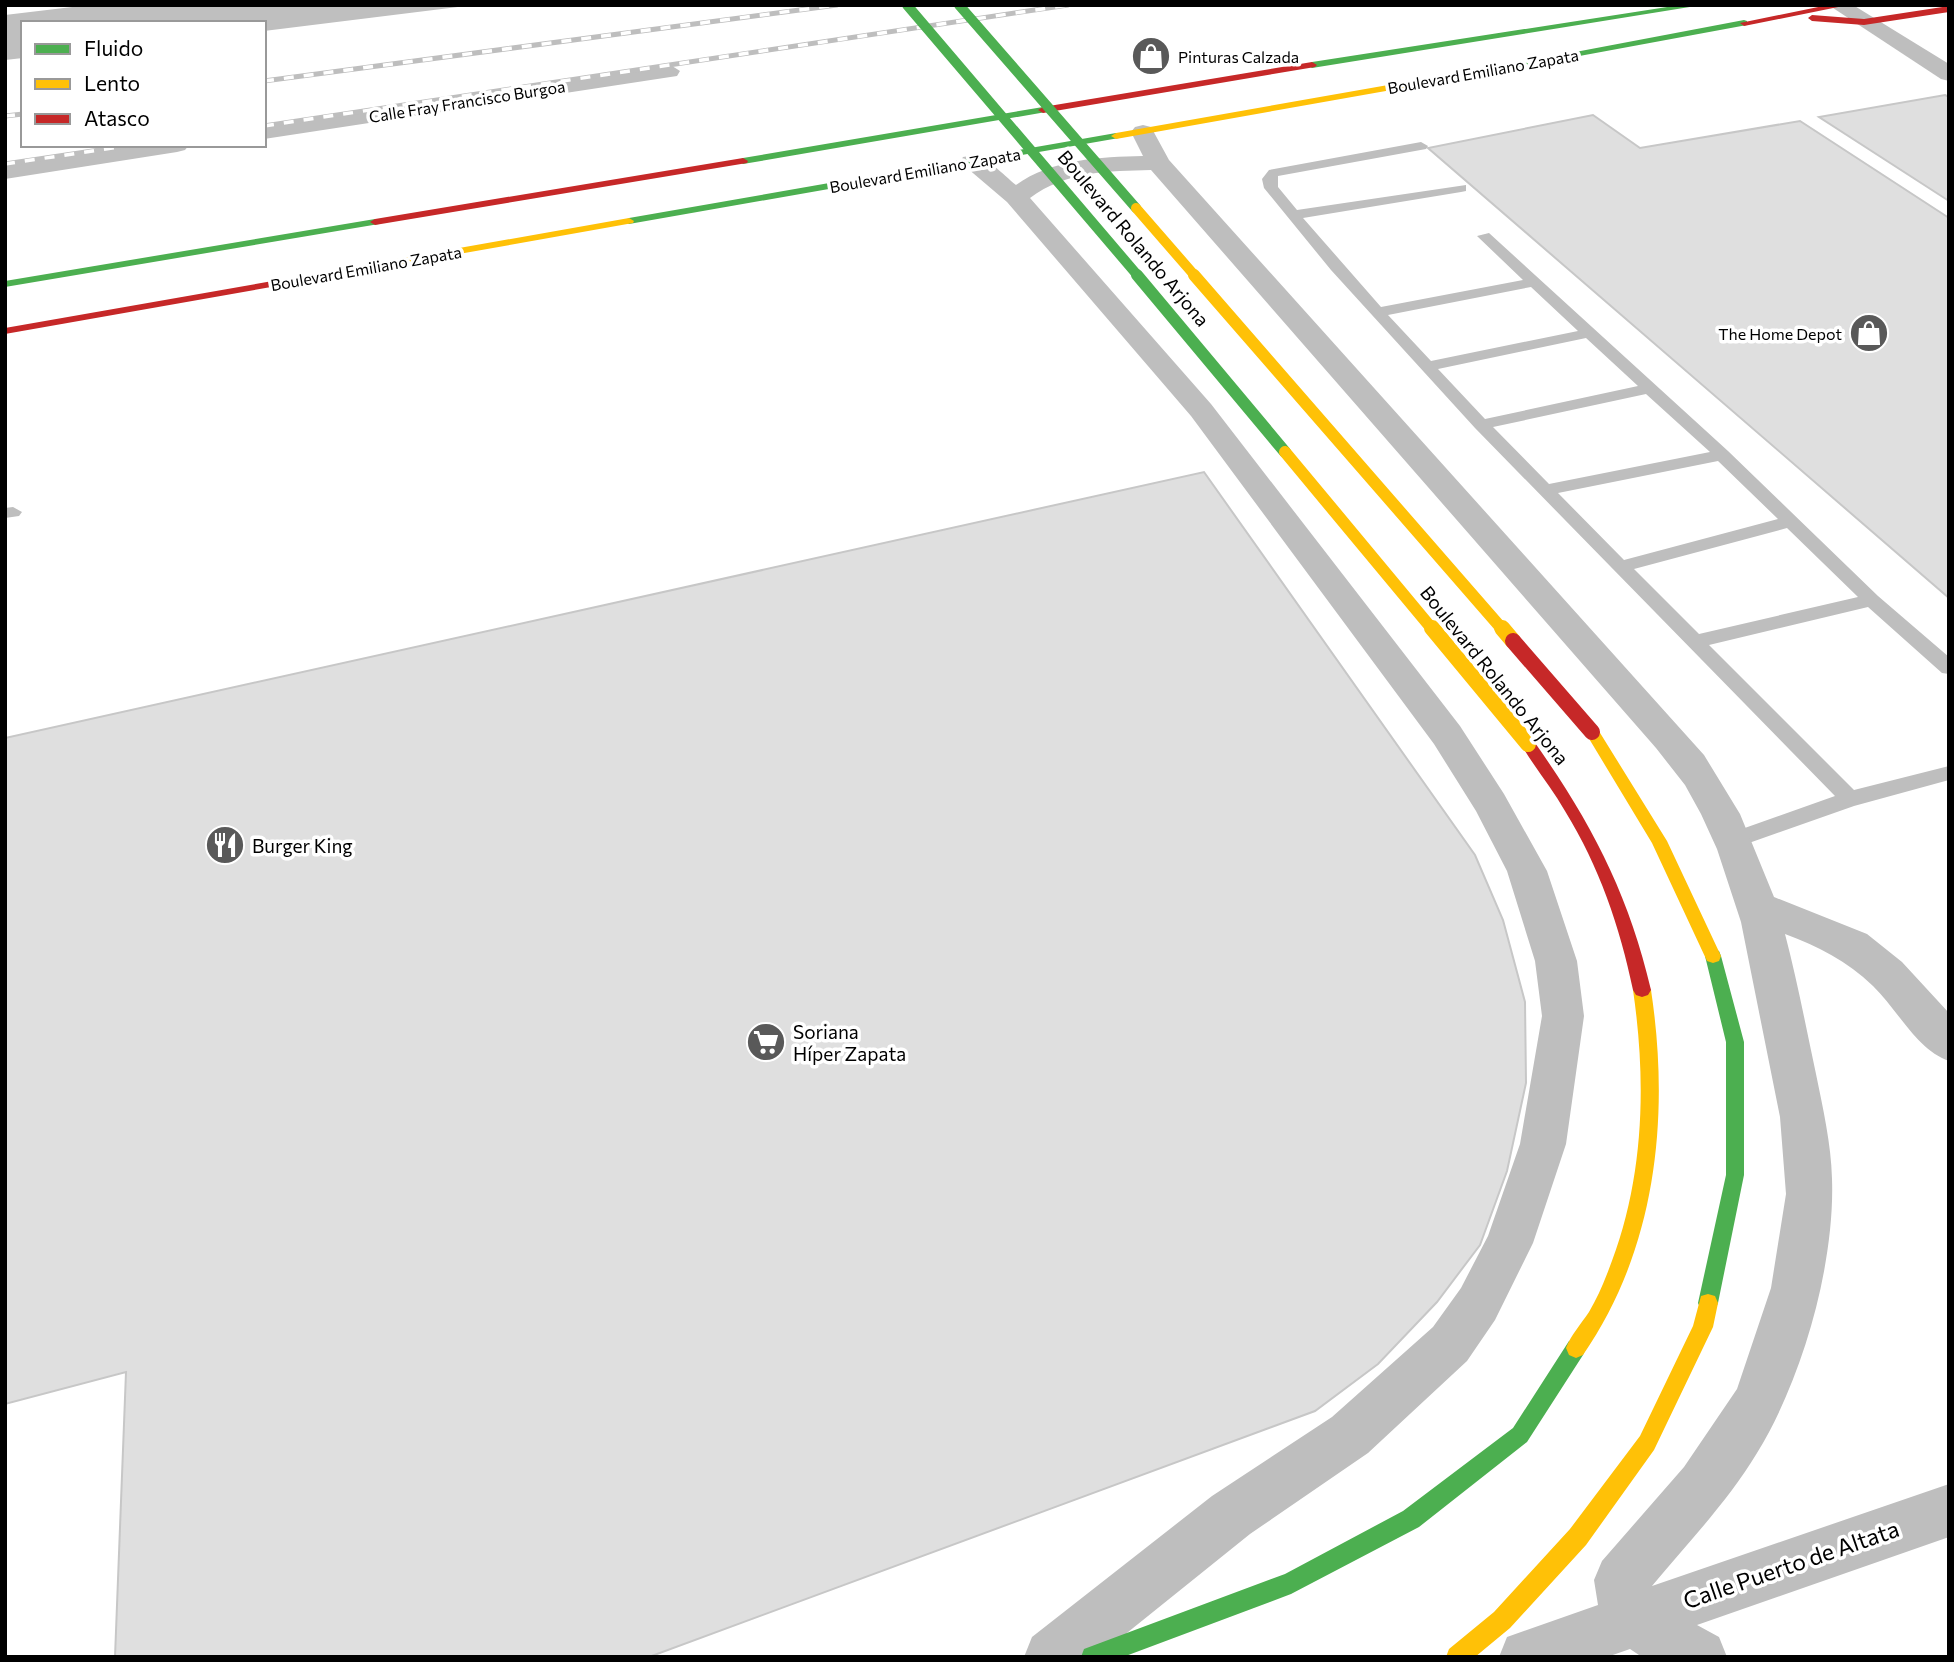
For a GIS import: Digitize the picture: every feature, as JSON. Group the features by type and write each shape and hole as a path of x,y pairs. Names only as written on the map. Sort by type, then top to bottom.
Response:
{"main road":[{"name":"Boulevard Rolando Arjona","path":"907,5 1023,138 1528,744 1576,814 1609,882 1637,964 1651,1037 1648,1139 1639,1206 1602,1308 1520,1435 1410,1519 1291,1583 1092,1657"},
{"name":"Boulevard Rolando Arjona","path":"959,5 1592,732 1659,841 1712,953 1735,1042 1735,1175 1703,1327 1647,1443 1578,1537 1502,1620 1457,1657"},
{"name":"Boulevard Emiliano Zapata","path":"5,284 1345,60 1698,5"},
{"name":"Boulevard Emiliano Zapata","path":"5,331 972,162 1151,148 1768,19 1842,6"},
{"path":"1768,19 1826,18 1864,22 1949,9"},
{"path":"354,271 356,247 631,194 660,186 689,170"}],"street":[{"path":"1842,6 1949,74"},
{"name":"Calle Fray Francisco Burgoa","path":"266,132 669,71"},
{"path":"5,172 164,147"},
{"path":"1016,197 1028,186 1048,176 1087,169 1151,148 1669,739 1702,780 1732,841 1756,907 1784,1016 1801,1108 1809,1193 1795,1286 1766,1381 1729,1450 1621,1580 1619,1593 1634,1618 1699,1657"},
{"path":"972,162 1016,197 1201,410 1447,736 1491,804 1527,871 1556,961 1563,1016 1543,1144 1513,1231 1478,1304 1450,1344 1350,1435 1231,1515 1052,1657"},
{"path":"1756,907 1835,938 1863,953 1897,983 1949,1043"},
{"name":"Calle Puerto de Altata","path":"1527,1657 1949,1510"}],"lane":[{"path":"1421,146 1274,173 1269,179 1271,188 1481,425 1850,799"},
{"path":"1293,215 1461,188"},
{"path":"1484,236 1722,455 1871,600 1949,668"},
{"path":"1379,312 1534,282"},
{"path":"1428,366 1590,334"},
{"path":"1481,425 1650,388"},
{"path":"1547,490 1722,455"},
{"path":"1619,567 1789,522"},
{"path":"1693,642 1871,600"},
{"path":"1732,841 1850,799 1949,773"}],"shaded area":[{"path":"89,5 474,5 266,31 266,21 21,21 21,58 5,60 5,15"}],"building":[{"path":"1945,95 1949,97 1949,201 1819,117"},
{"path":"1593,115 1640,148 1800,121 1949,218 1949,598 1428,148"},
{"name":"Soriana Híper Zapata","path":"1204,472 1475,855 1503,920 1525,1002 1526,1083 1507,1171 1480,1245 1437,1302 1378,1364 1315,1411 649,1657 115,1657 126,1372 5,1404 5,738"}],"railway":[{"path":"266,81 837,5"},
{"path":"266,126 1068,5"},
{"path":"5,116 21,114"},
{"path":"5,164 120,147"}],"traffic: fast":[{"path":"907,5 1023,138 1285,452"},
{"path":"959,5 1136,208"},
{"path":"1312,65 1698,5"},
{"path":"1428,81 1744,23"},
{"path":"743,161 1043,110"},
{"path":"629,221 1116,136"},
{"path":"5,284 375,222"},
{"path":"1708,1303 1735,1175 1735,1042 1713,956"},
{"path":"1092,1657 1291,1583 1411,1519 1520,1435 1576,1348"}],"traffic: slow":[{"path":"1116,136 1428,81"},
{"path":"1136,208 1513,641"},
{"path":"335,273 629,221"},
{"path":"1285,452 1528,744"},
{"path":"1592,732 1659,841 1713,956"},
{"path":"1576,1348 1599,1313 1618,1271 1641,1192 1651,1111 1651,1070 1642,990"},
{"path":"1457,1657 1502,1620 1578,1537 1647,1443 1703,1327 1708,1303"}],"traffic: jam":[{"path":"1744,23 1844,5"},
{"path":"1812,18 1864,22 1949,9"},
{"path":"1043,110 1312,65"},
{"path":"375,222 743,161"},
{"path":"5,331 335,273"},
{"path":"1513,641 1592,732"},
{"path":"1528,744 1571,806 1598,856 1624,922 1642,990"}],"place":[{"name":"Pinturas Calzada","path":"1151,56"},
{"name":"The Home Depot","path":"1869,333"},
{"name":"Burger King","path":"225,845"},
{"name":"Soriana Híper Zapata","path":"766,1042"}]}
